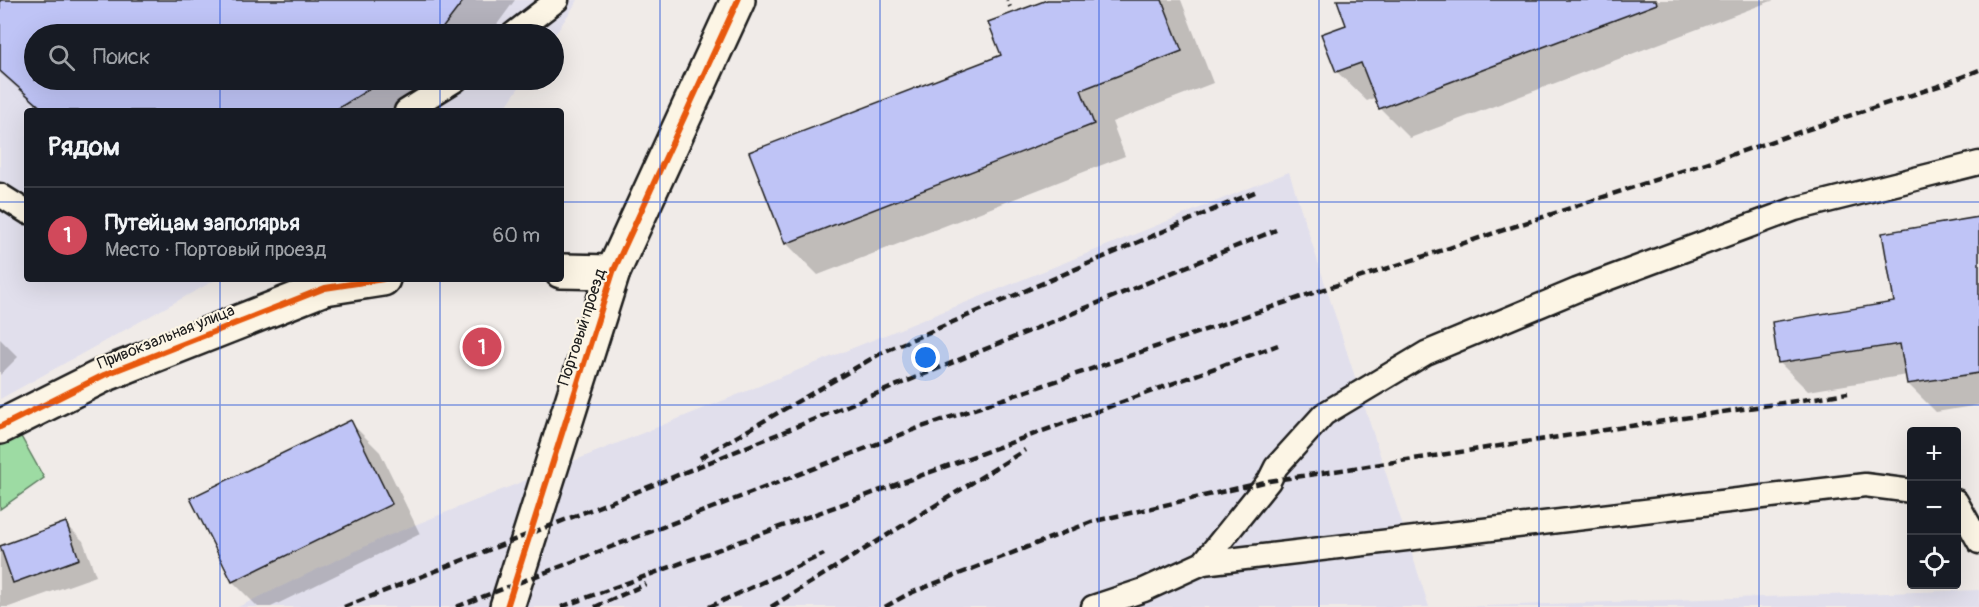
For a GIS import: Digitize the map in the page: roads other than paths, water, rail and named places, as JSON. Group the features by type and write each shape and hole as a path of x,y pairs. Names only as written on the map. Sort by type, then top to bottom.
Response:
{"street":[{"name":"Портовый проезд","path":"507,607 613,272 738,0"},
{"path":"564,271 613,272"},
{"name":"Привокзальная улица","path":"0,427 104,375 325,288 364,282"}],"lane":[{"path":"526,24 557,0"},
{"path":"411,108 440,90"},
{"path":"1203,563 1269,481 1276,467 1324,414 1426,354 1577,290 1795,209 1979,163"},
{"path":"0,195 24,210"},
{"path":"1093,607 1144,590 1203,563 1866,486 1907,491"},
{"path":"1961,510 1979,542"}],"railway":[{"path":"456,607 913,430 1307,295 1942,85 1979,70"},
{"path":"700,458 883,352 1257,191"},
{"path":"344,607 656,484 1276,230"},
{"path":"561,607 1278,345"},
{"path":"885,607 908,594 1091,522 1269,481 1848,393"},
{"path":"771,607 1025,450"},
{"path":"709,607 824,554"},
{"path":"595,607 646,584"}],"place":[{"name":"Путейцам заполярья","path":"482,347"}]}
